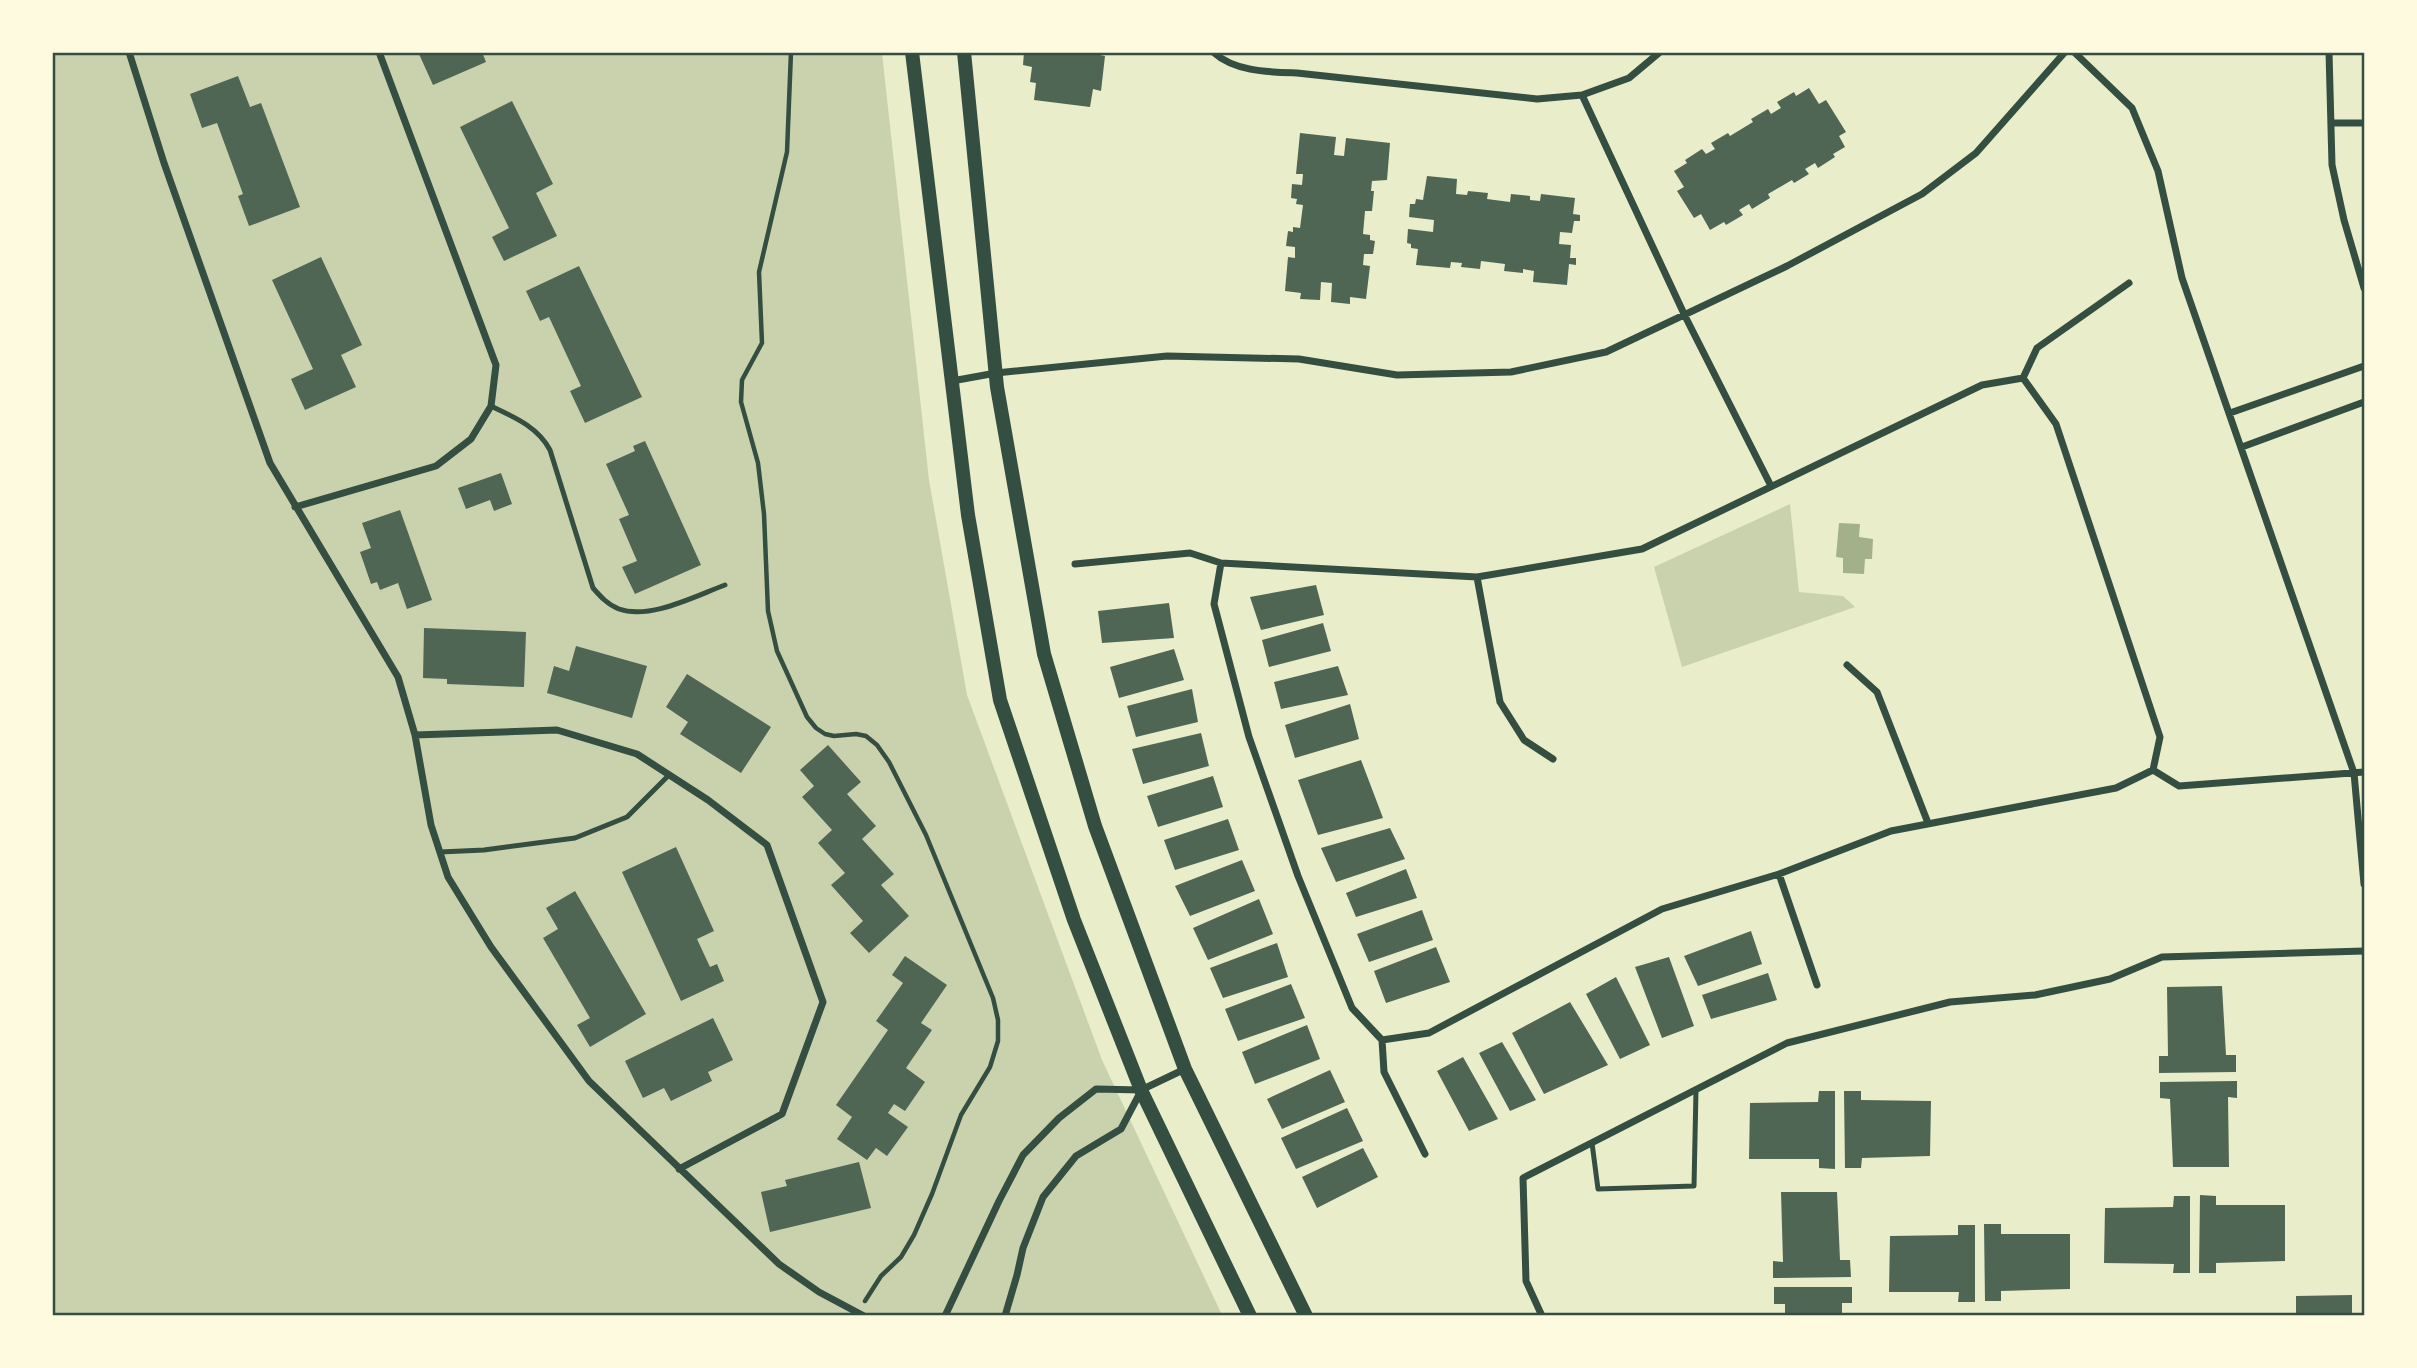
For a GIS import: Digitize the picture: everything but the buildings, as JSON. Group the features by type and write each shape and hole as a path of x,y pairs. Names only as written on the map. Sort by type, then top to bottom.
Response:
{"main road":[{"path":"912,52 968,515 1000,699 1074,920 1141,1090 1250,1315"},
{"path":"964,52 996,373 1044,654 1095,827 1185,1069 1306,1315"}],"street":[{"path":"129,52 163,163 270,463 398,677 415,735 431,825 449,877 491,947 589,1081 779,1264 820,1292 860,1314"},
{"path":"295,508 436,466 471,439 491,406 496,365 379,52"},
{"path":"1213,52 1226,63 1271,72 1537,99 1582,95 1629,78 1660,52"},
{"path":"952,381 996,373 1167,356 1299,359 1397,375 1511,372 1606,352 1787,266 1922,194 1976,153 2065,52"},
{"path":"2074,52 2132,108 2158,171 2182,278 2354,773 2364,884"},
{"path":"2329,52 2332,165 2344,220 2364,288"},
{"path":"1582,95 1685,316 1771,486"},
{"path":"2331,123 2364,123"},
{"path":"2023,378 2037,348 2129,283"},
{"path":"2230,412 2364,366"},
{"path":"1075,564 1190,553 1221,563 1477,577 1642,549 1982,385 2023,378"},
{"path":"2023,378 2056,424 2160,737 2153,770"},
{"path":"2242,447 2364,402"},
{"path":"1221,563 1214,604 1249,737 1298,876 1352,1008 1382,1040 1384,1072 1425,1154"},
{"path":"1477,577 1500,702 1524,740 1553,759"},
{"path":"1847,665 1877,692 1928,823"},
{"path":"415,735 557,730 637,754 708,800 766,845 823,1002 782,1114 679,1169"},
{"path":"2153,770 2179,786 2364,772"},
{"path":"1382,1040 1429,1033 1662,909 1779,874 1891,831 2116,788 2153,770"},
{"path":"1779,874 1817,985"},
{"path":"1542,1315 1526,1281 1523,1178 1787,1043 1950,1002 2035,995 2110,979 2162,957 2364,951"},
{"path":"946,1315 1023,1155 1059,1118 1096,1089 1141,1090 1185,1069"},
{"path":"1005,1315 1023,1248 1043,1197 1076,1156 1121,1129 1141,1090"}],"lane":[{"path":"491,406 517,419 543,438 550,450 593,588 604,600 618,609 645,610 666,607 725,585"},
{"path":"440,852 484,850 575,838 627,817 669,775"},
{"path":"1592,1143 1598,1189 1694,1186 1696,1090"}],"path":[{"path":"791,52 787,152 759,272 762,343 742,380 741,402 758,463 768,611 777,651 807,717 816,729 834,736 856,734 866,737 877,745 889,762 926,835 993,998 998,1020 998,1041 990,1067 961,1115 914,1235 901,1257 881,1276 860,1314"}],"shaded area":[{"path":"52,53 882,53 929,480 967,695 1102,1060 1222,1315 53,1315"},
{"path":"1790,504 1799,592 1843,596 1855,607 1682,667 1654,567"},
{"path":"1839,523 1860,524 1859,537 1873,539 1872,559 1865,559 1864,574 1843,573 1843,558 1836,557"}]}
